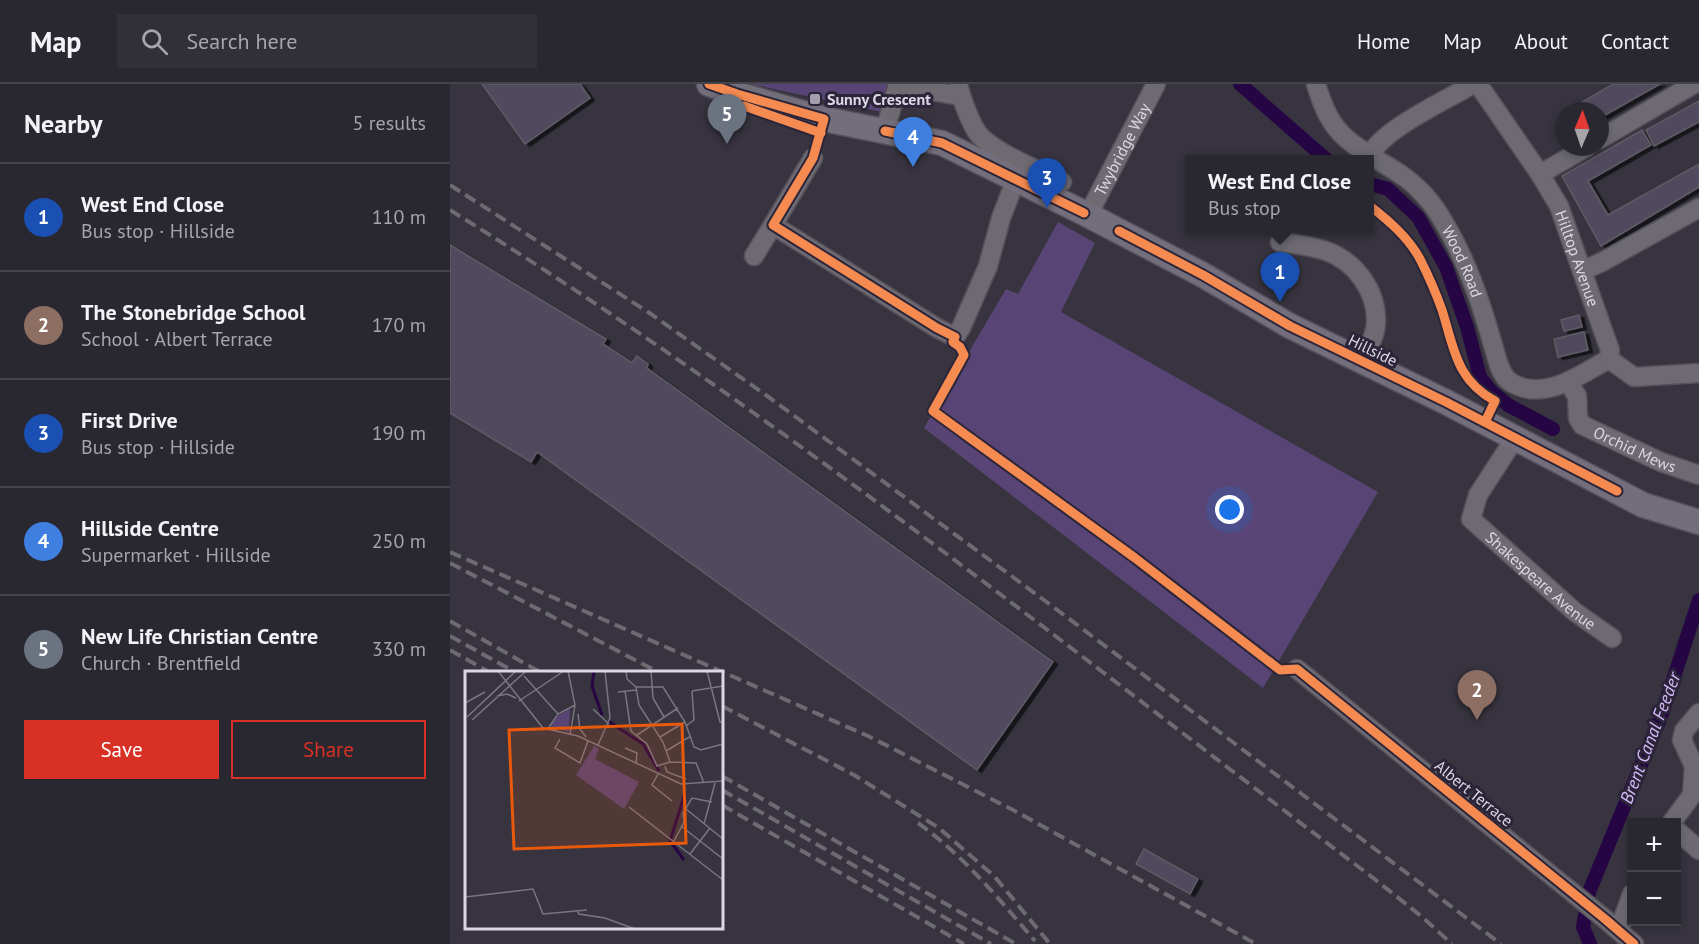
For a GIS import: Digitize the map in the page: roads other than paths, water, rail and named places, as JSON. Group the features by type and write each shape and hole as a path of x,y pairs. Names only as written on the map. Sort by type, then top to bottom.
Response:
{"main road":[{"name":"Hillside","path":"719,86 793,111 942,143 1088,215 1203,275 1290,326 1515,438 1643,505 1699,522"}],"street":[{"path":"885,131 898,84 959,90 979,135 998,149 1062,182"},
{"name":"Twybridge Way","path":"1088,215 1155,84"},
{"name":"Wood Road","path":"1316,84 1321,102 1333,123 1346,138 1370,155"},
{"path":"1370,155 1392,131 1475,84"},
{"name":"Hilltop Avenue","path":"1475,84 1540,174 1559,206 1610,350 1609,359"},
{"path":"1609,134 1694,84"},
{"path":"1540,174 1571,156"},
{"path":"753,256 813,158"},
{"name":"Wood Road","path":"1374,158 1403,176 1423,194 1442,218 1460,250 1477,290 1500,369 1509,382 1522,387 1536,388 1568,382 1609,359"},
{"path":"773,225 955,337 988,266 1001,218 1016,179"},
{"path":"1582,271 1699,208"},
{"path":"1280,242 1328,251 1349,263 1367,285 1374,302 1376,322 1374,334 1362,362"},
{"path":"1609,359 1634,377 1699,373"},
{"name":"Orchid Mews","path":"1568,382 1577,396 1578,418 1582,425 1661,462 1699,475"},
{"name":"Shakespeare Avenue","path":"1515,438 1478,495 1471,519 1575,612 1612,638"},
{"name":"Albert Terrace","path":"1298,669 1632,943"},
{"path":"1675,818 1692,795 1694,766 1682,740 1684,731 1699,713"},
{"path":"1681,834 1699,850"},
{"path":"1617,929 1627,908"}],"waterway":[{"name":"Brent Canal Feeder","path":"1240,84 1321,155"},
{"name":"Brent Canal Feeder","path":"1374,185 1388,189 1418,217 1446,267 1467,327 1480,377 1492,392 1508,405 1553,429"},
{"name":"Brent Canal Feeder","path":"1590,944 1583,927 1589,892 1662,714 1699,600"}],"railway":[{"path":"450,185 648,312 770,398 1048,603 1501,944"},
{"path":"450,210 570,287 804,449 1032,618 1372,877 1452,944"},
{"path":"450,552 720,671"},
{"path":"450,563 656,671"},
{"path":"450,621 538,671"},
{"path":"450,636 513,671"},
{"path":"450,650 487,671"},
{"path":"723,672 868,736 1013,810 1256,944"},
{"path":"723,707 854,775 939,828 995,877 1050,944"},
{"path":"723,777 1016,944"},
{"path":"723,791 991,944"},
{"path":"723,806 964,944"},
{"path":"918,823 966,864 1035,941"}],"place":[{"name":"Sunny Crescent","path":"815,99"},
{"name":"New Life Christian Centre","path":"727,144"},
{"name":"Hillside Centre","path":"913,167"},
{"name":"First Drive","path":"1047,208"},
{"name":"West End Close","path":"1280,302"},
{"name":"The Stonebridge School","path":"1477,720"}]}
